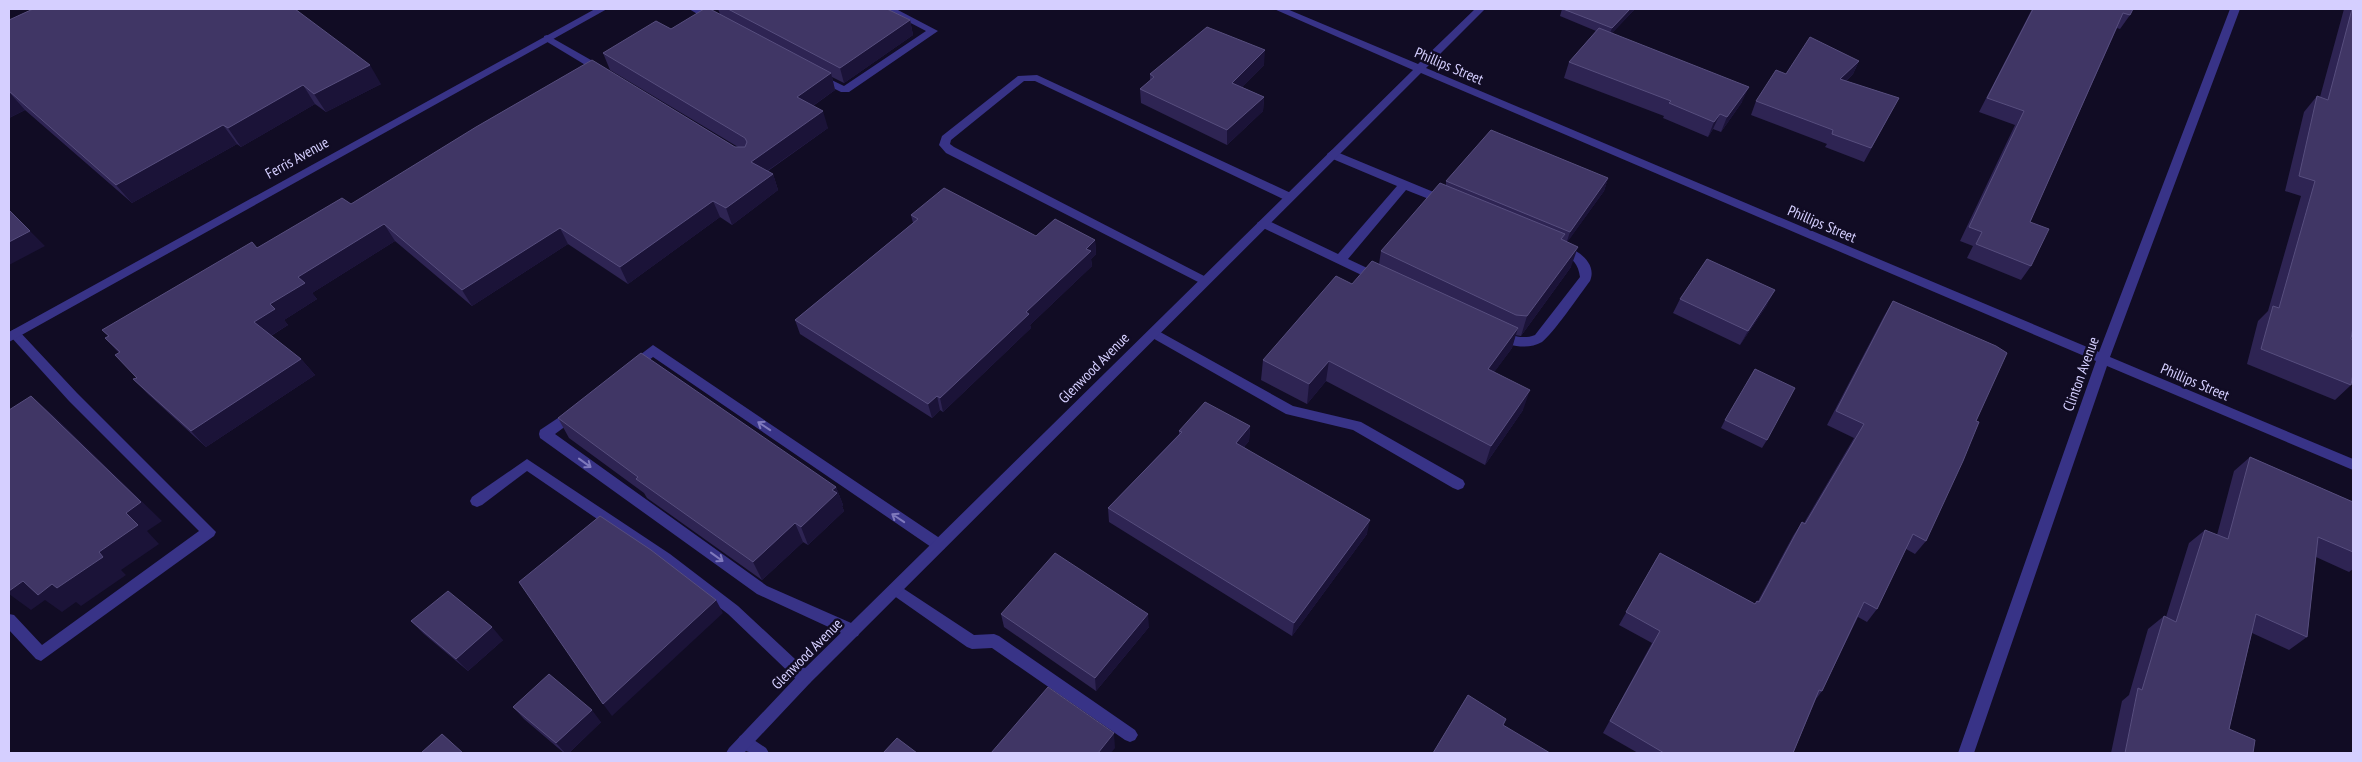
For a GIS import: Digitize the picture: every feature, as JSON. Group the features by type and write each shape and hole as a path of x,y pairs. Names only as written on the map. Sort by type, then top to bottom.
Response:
{"street":[{"name":"Ferris Avenue","path":"12,335 602,9"},
{"path":"694,9 727,27"},
{"path":"811,72 845,90 933,30 890,9"},
{"name":"Phillips Street","path":"1279,9 2353,465"},
{"name":"Glenwood Avenue","path":"734,753 852,631 1480,9"},
{"name":"Clinton Avenue","path":"1966,753 2103,359 2235,9"},
{"path":"547,38 614,78"},
{"path":"1204,281 950,150 944,145 946,138 1022,78 1037,78 1288,198"},
{"path":"1332,154 1459,207"},
{"path":"1340,260 1405,184"},
{"path":"1263,224 1393,285"},
{"path":"1490,332 1508,341 1529,343 1540,338 1586,278 1586,266 1576,255 1549,244"},
{"path":"1153,332 1290,410 1356,426 1458,484"},
{"path":"9,620 41,654 209,532 12,335"},
{"path":"623,374 654,350 939,545"},
{"path":"584,404 546,434 762,590 852,631"},
{"path":"478,501 527,464 665,558 733,610 805,678"},
{"path":"895,589 972,642 994,641 1130,735"},
{"path":"745,741 760,753"}],"building":[{"path":"33,9 295,9 370,65 314,94 303,85 228,128 223,125 116,185 9,91 9,20"},
{"path":"704,9 710,9 831,73 797,97 823,111 751,162 773,174 726,208 713,201 620,267 560,228 462,290 384,224 298,277 305,283 270,304 275,309 254,322 301,359 191,431 133,379 137,378 115,355 120,352 105,338 109,336 102,330 252,242 257,248 342,198 351,204 476,127 592,60 735,147 745,147 747,142 745,138 603,53 656,21 671,29"},
{"path":"728,9 887,9 910,20 840,68"},
{"path":"1563,9 1630,9 1612,28"},
{"path":"2033,9 2133,9 2130,15 2123,13 2030,222 2049,229 2031,266 1976,244 1982,232 1969,227 2024,111 1987,98"},
{"path":"2352,9 2353,327 2351,339 2353,340 2353,374 2351,385 2261,349 2273,306 2279,308 2315,181 2299,176 2317,96 2328,100"},
{"path":"1207,27 1265,50 1232,83 1264,97 1227,130 1140,89 1154,77 1150,74"},
{"path":"1599,28 1749,87 1727,117 1720,114 1714,122 1669,103 1671,101 1569,62"},
{"path":"1810,37 1859,61 1840,79 1899,98 1871,148 1832,134 1833,130 1756,101 1776,70 1786,74"},
{"path":"1491,130 1608,178 1570,232 1446,181"},
{"path":"1440,183 1565,234 1561,239 1578,247 1527,316 1516,315 1381,251"},
{"path":"944,188 1036,236 1055,219 1095,240 1086,249 1091,251 1026,312 1029,314 940,398 937,396 928,404 795,320 918,219 911,215"},
{"path":"9,210 30,231 9,242"},
{"path":"1707,259 1775,290 1748,331 1680,299"},
{"path":"1372,261 1518,328 1488,369 1530,390 1491,446 1329,361 1309,384 1263,360 1336,276 1352,284"},
{"path":"1893,301 1996,346 2007,353 1976,421 1979,422 1963,461 1926,541 1913,534 1877,609 1864,602 1822,691 1819,690 1793,753 1664,753 1610,721 1660,631 1626,612 1660,553 1755,604 1757,601 1759,602 1802,522 1805,524 1864,424 1836,411"},
{"path":"641,353 836,487 832,490 837,493 801,527 795,523 753,562 636,479 638,477 558,418"},
{"path":"1755,369 1795,388 1767,440 1725,420"},
{"path":"31,396 141,502 126,513 138,525 99,552 103,557 57,588 52,584 38,595 23,581 9,591 9,410"},
{"path":"1205,402 1250,426 1236,443 1370,520 1294,623 1108,508 1182,432 1179,431"},
{"path":"2250,457 2353,502 2353,552 2318,537 2307,637 2256,614 2229,729 2255,740 2253,753 2125,753 2138,688 2142,690 2164,616 2176,622 2205,530 2228,539"},
{"path":"600,516 651,550 716,600 603,704 519,582"},
{"path":"1055,553 1148,614 1095,678 1001,614"},
{"path":"448,591 492,627 456,659 411,621"},
{"path":"549,674 592,710 556,743 513,707"},
{"path":"1048,687 1114,733 1098,753 991,753"},
{"path":"1468,695 1506,719 1503,725 1550,753 1433,753"},
{"path":"442,734 463,753 421,753"},
{"path":"897,738 917,753 883,753"}]}
